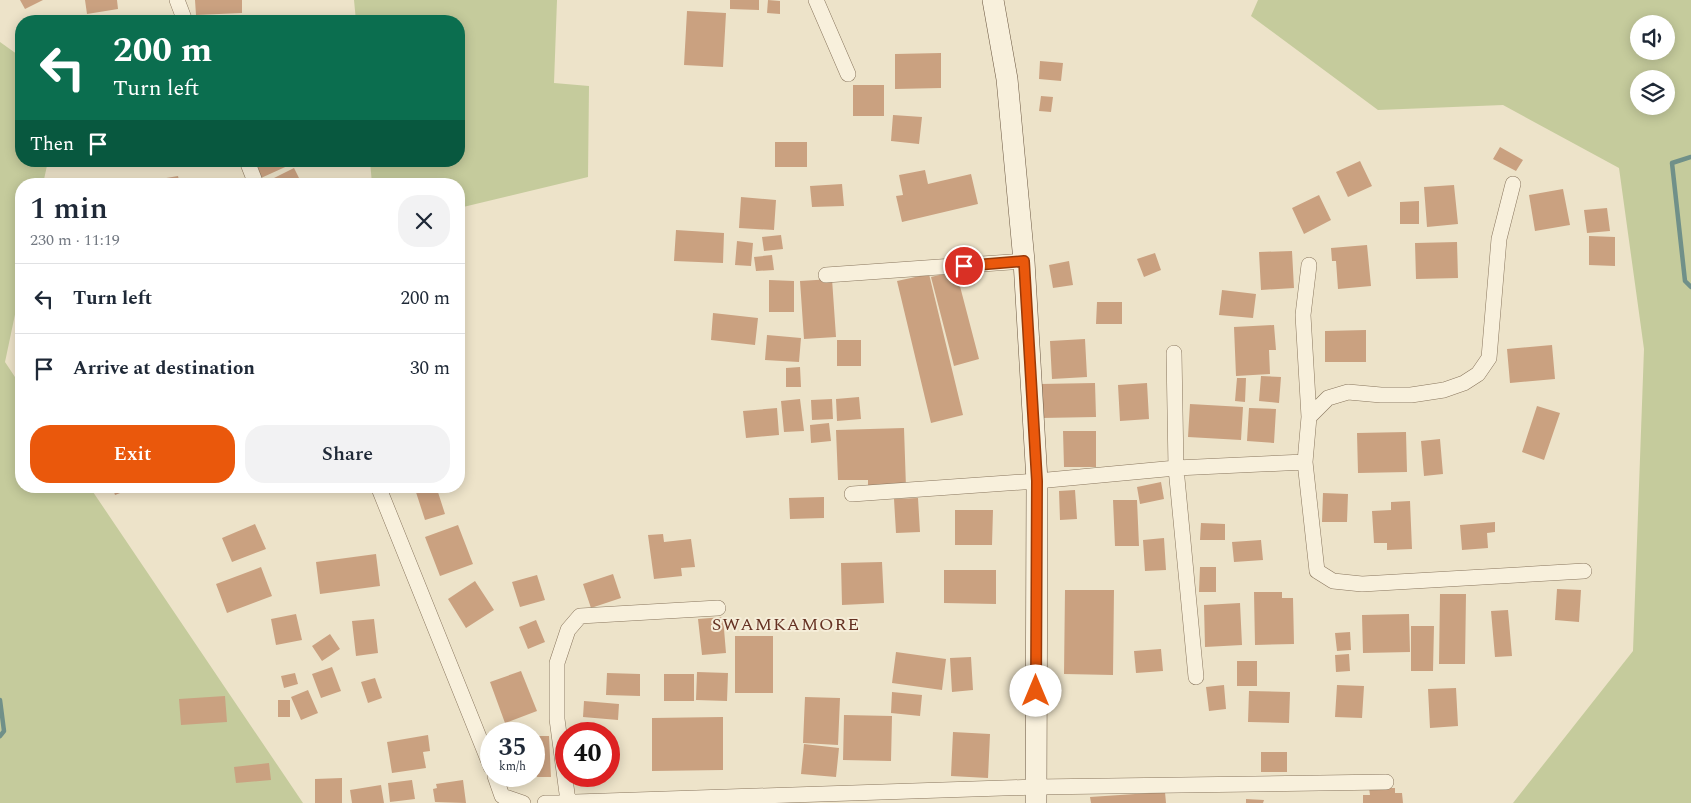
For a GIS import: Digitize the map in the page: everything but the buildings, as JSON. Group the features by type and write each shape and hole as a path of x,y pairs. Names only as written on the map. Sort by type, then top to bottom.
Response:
{"street":[{"path":"177,0 183,15"},
{"path":"816,0 848,74"},
{"path":"993,0 1007,79 1024,261 1037,481 1036,795"},
{"path":"1309,417 1328,398 1348,392 1381,395 1420,394 1444,390 1464,383 1478,374 1489,358 1499,239 1513,184"},
{"path":"826,275 1024,261"},
{"path":"1309,266 1303,315 1309,417 1304,462 1316,571 1333,581 1362,584 1584,571"},
{"path":"1174,353 1176,468 1196,678"},
{"path":"852,494 1037,481 1176,468 1304,462"},
{"path":"381,493 480,740"},
{"path":"568,801 557,719 557,663 568,630 580,616 718,608"},
{"path":"545,803 568,801 1036,795 1386,782"},
{"path":"499,787 502,796 523,803"}],"green space":[{"path":"354,0 557,0 554,83 589,86 588,177 465,207 465,178 371,178 371,167 465,167 465,15 355,15"},
{"path":"1258,0 1691,0 1691,803 1513,803 1633,651 1644,349 1619,168 1503,105 1378,110 1251,16"},
{"path":"0,42 15,53 15,167 47,167 44,178 15,178 15,314 5,362 15,377 15,493 94,493 303,803 0,803"}],"waterway":[{"path":"1691,157 1672,163 1685,281 1691,287"},
{"path":"0,700 4,731 0,736"}],"district":[{"name":"SWAMKAMORE","path":"786,624"}],"route":[{"path":"964,266 1024,261 1037,481 1036,691"}]}
